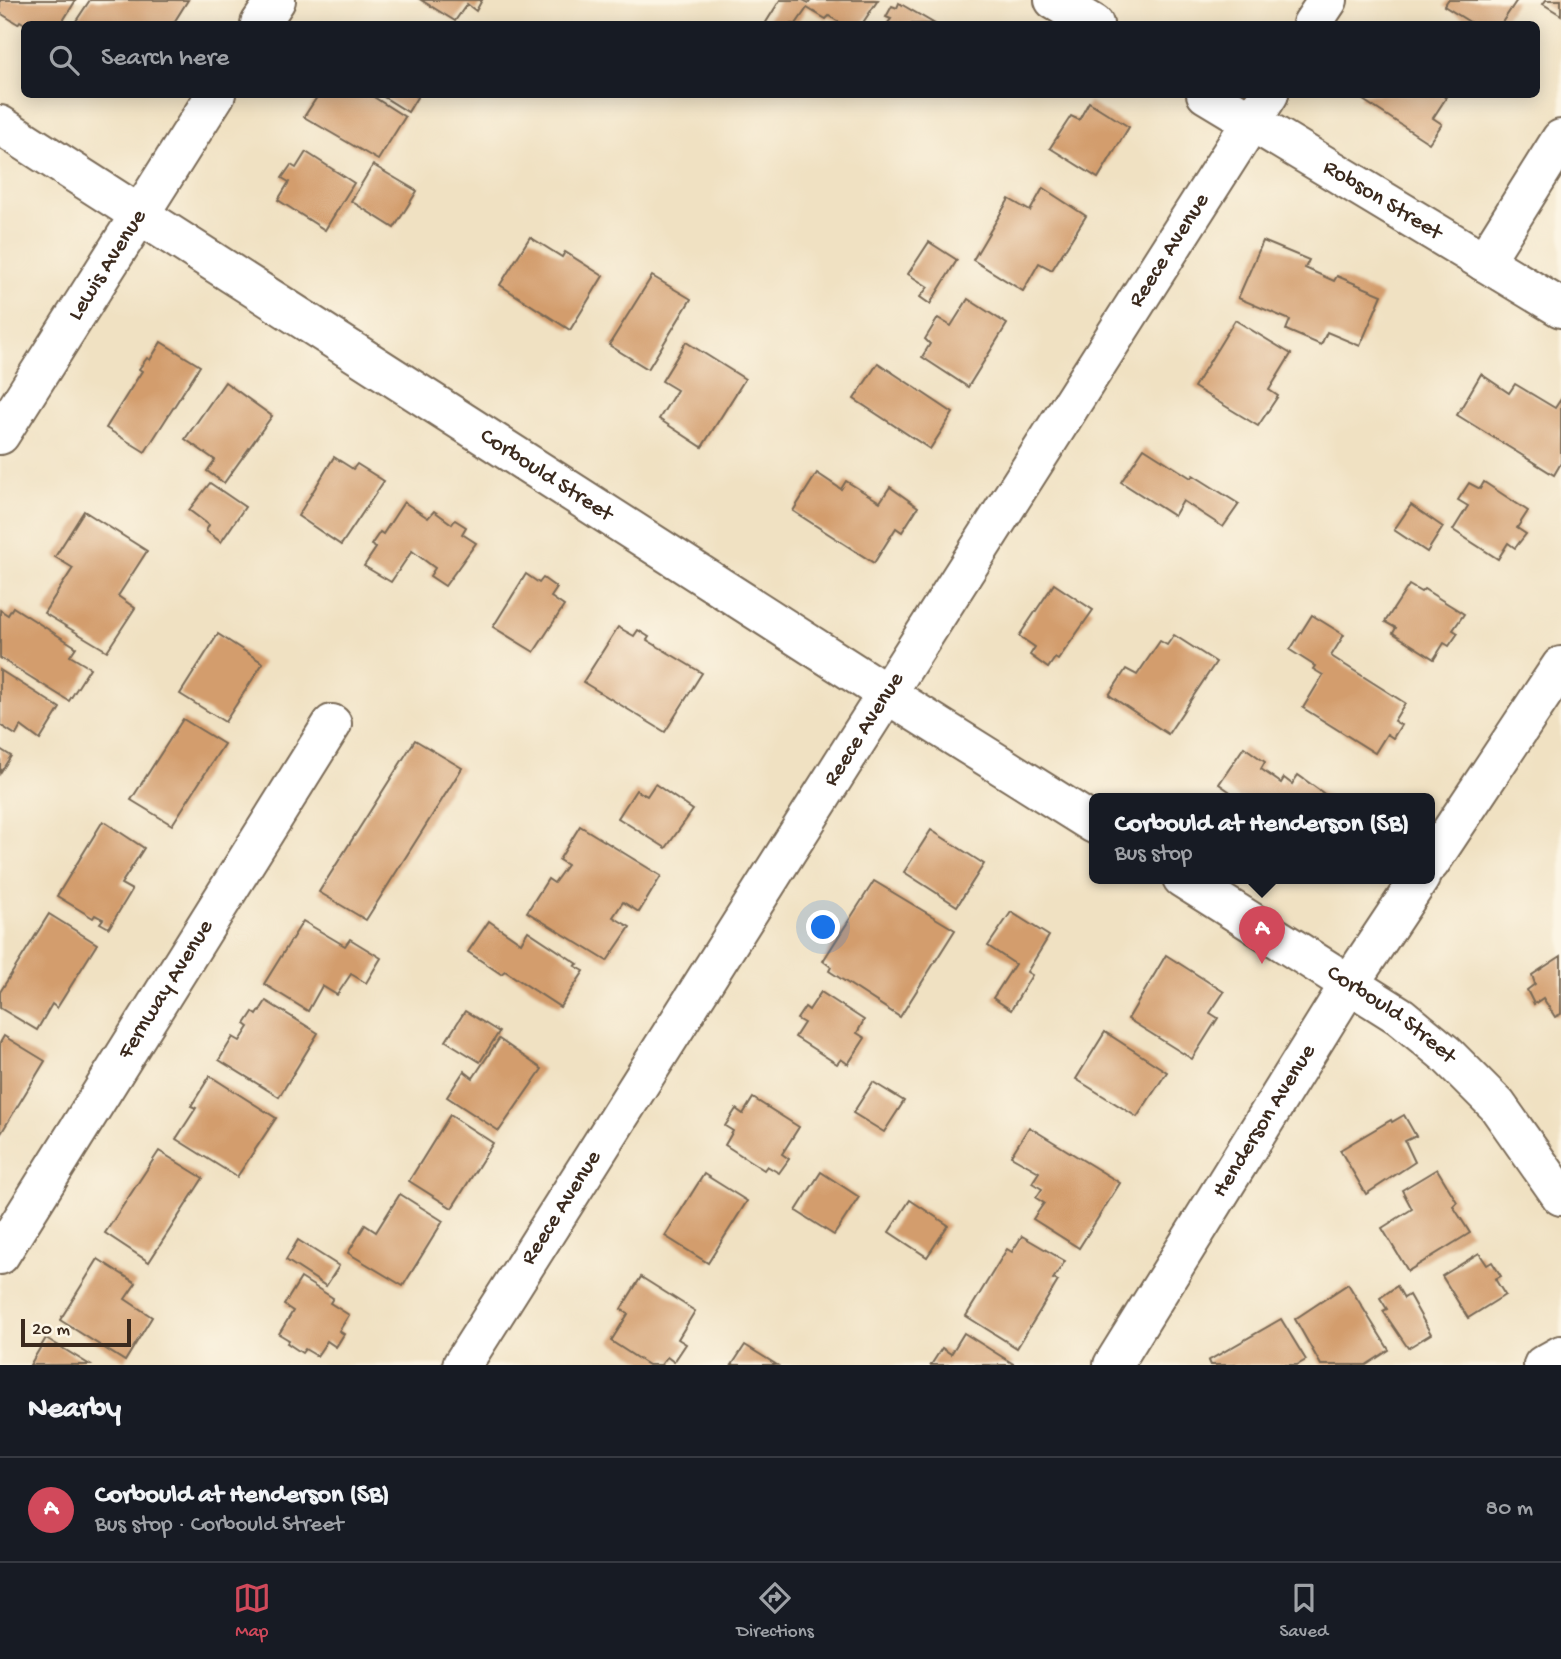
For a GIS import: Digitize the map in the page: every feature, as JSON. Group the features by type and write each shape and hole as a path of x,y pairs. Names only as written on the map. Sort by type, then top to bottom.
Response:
{"street":[{"path":"262,21 276,0"},
{"path":"1054,0 1089,21"},
{"path":"1314,21 1328,0"},
{"name":"Lewis Avenue","path":"0,435 214,98"},
{"name":"Robson Street","path":"1220,98 1260,109 1484,262 1561,308"},
{"name":"Reece Avenue","path":"473,1361 887,694 1260,109"},
{"name":"Corbould Street","path":"0,125 1089,821"},
{"path":"1484,262 1561,139"},
{"path":"1435,855 1561,666"},
{"name":"Fernway Avenue","path":"0,1255 332,724"},
{"name":"Corbould Street","path":"1192,884 1400,1016 1447,1054 1497,1105 1561,1196"},
{"name":"Henderson Avenue","path":"1113,1365 1350,984 1416,884"},
{"path":"1543,1365 1561,1355"}],"building":[{"path":"0,0 76,0 63,21 20,21 18,24 0,13"},
{"path":"90,0 188,0 175,21 76,21"},
{"path":"421,0 482,0 476,11 467,4 455,21"},
{"path":"780,0 803,0 809,3 811,0 878,0 864,21 837,21 829,16 826,19 807,8 798,21 767,21"},
{"path":"1448,0 1517,0 1503,21 1468,21 1444,6"},
{"path":"1546,0 1561,0 1561,15 1543,4"},
{"path":"899,3 930,21 889,21 891,19 886,17 892,6 897,8"},
{"path":"316,98 375,98 405,117 378,160 304,117"},
{"path":"385,98 417,98 408,112"},
{"path":"1360,98 1446,98 1433,118 1442,124 1429,143"},
{"path":"1089,102 1129,127 1098,178 1050,148 1071,116 1079,120"},
{"path":"306,152 354,183 325,230 278,200 289,182 282,178 291,165 296,168"},
{"path":"373,165 417,191 394,228 351,201"},
{"path":"1043,188 1086,216 1052,270 1039,263 1023,291 973,260 1009,199 1030,211"},
{"path":"530,237 562,257 565,252 603,276 570,330 500,285"},
{"path":"1263,241 1309,260 1305,268 1334,281 1337,276 1382,295 1360,346 1327,332 1321,345 1286,330 1290,320 1238,298"},
{"path":"929,242 957,260 930,304 920,297 928,287 908,274"},
{"path":"652,276 691,299 648,369 609,345"},
{"path":"968,299 1007,324 968,387 922,357 930,344 925,339 938,318 951,326"},
{"path":"1235,320 1291,354 1269,390 1278,396 1258,426 1194,387"},
{"path":"161,342 200,366 145,452 106,428 142,371 139,369 147,358 150,360"},
{"path":"686,342 745,379 702,447 659,419 677,390 662,381"},
{"path":"878,363 953,413 930,449 854,399"},
{"path":"1481,374 1509,393 1515,384 1555,408 1561,399 1561,463 1554,475 1457,415"},
{"path":"225,382 272,416 224,483 207,471 215,460 185,439"},
{"path":"1144,448 1239,504 1223,527 1183,501 1174,516 1121,482"},
{"path":"334,457 353,469 357,464 384,481 341,545 298,516"},
{"path":"817,473 841,489 846,481 880,502 890,487 918,507 902,532 896,528 874,563 793,511"},
{"path":"1484,482 1528,511 1517,528 1526,534 1515,548 1508,543 1498,559 1453,530 1468,506 1458,500 1469,483 1480,489"},
{"path":"210,483 245,507 221,542 206,531 209,525 189,510"},
{"path":"404,502 428,518 434,511 452,524 455,520 466,527 462,534 476,543 445,586 430,576 435,568 412,551 391,582 364,566 376,548 371,545 380,532 383,534"},
{"path":"1411,505 1443,527 1427,552 1394,530"},
{"path":"84,511 147,551 118,596 135,608 107,651 44,613 73,568 55,557"},
{"path":"526,574 539,583 543,578 557,588 551,597 564,606 534,652 493,627"},
{"path":"1054,584 1093,610 1058,660 1055,658 1048,668 1030,655 1035,647 1019,636"},
{"path":"1409,585 1421,592 1424,589 1464,614 1453,630 1458,633 1449,646 1444,643 1434,659 1393,633 1396,628 1385,622"},
{"path":"13,607 76,647 70,656 90,668 69,701 0,658 0,610 8,615"},
{"path":"1312,615 1344,635 1331,656 1405,703 1394,721 1401,725 1393,738 1387,734 1375,753 1303,708 1323,675 1313,669 1315,666 1290,650"},
{"path":"618,627 634,636 638,630 649,637 647,640 702,673 665,732 583,682"},
{"path":"218,634 263,663 225,722 180,694"},
{"path":"1174,635 1216,662 1168,734 1109,695 1126,669 1137,675 1160,641 1167,645"},
{"path":"0,670 60,708 40,740 21,726 16,735 0,725"},
{"path":"183,719 224,744 172,825 131,800"},
{"path":"415,740 462,768 366,920 319,892"},
{"path":"1244,747 1265,762 1261,769 1281,783 1284,778 1292,784 1298,775 1323,793 1232,793 1219,784"},
{"path":"0,749 11,756 0,773"},
{"path":"655,784 693,810 666,848 618,818 636,790 647,796"},
{"path":"103,821 144,848 121,884 132,890 109,928 100,923 103,919 95,915 93,918 57,896"},
{"path":"580,826 661,876 639,912 623,902 613,917 630,927 607,961 527,912 548,879 554,883 567,865 559,860"},
{"path":"931,830 984,864 957,906 904,872"},
{"path":"874,881 955,930 900,1017 829,971 831,967 823,961"},
{"path":"1011,912 1049,936 1027,972 1032,975 1011,1010 993,998 1015,964 988,946"},
{"path":"49,914 97,944 57,1008 52,1004 37,1030 0,1008 0,992"},
{"path":"303,921 345,946 350,939 381,958 366,983 351,974 337,995 322,986 308,1011 264,984"},
{"path":"489,921 521,943 528,931 578,964 575,966 584,971 560,1007 505,971 501,974 468,952"},
{"path":"1166,955 1224,992 1210,1013 1218,1018 1192,1059 1128,1019"},
{"path":"1561,956 1561,1014 1555,1017 1543,998 1534,1004 1527,990 1535,984 1532,975"},
{"path":"821,992 864,1020 857,1033 865,1038 848,1064 841,1059 837,1064 795,1037 804,1023 797,1019 805,1007 809,1010"},
{"path":"266,1001 318,1033 279,1097 219,1060 233,1037 240,1041 249,1027 245,1024 253,1012 257,1015"},
{"path":"465,1011 499,1032 480,1062 446,1041"},
{"path":"1105,1032 1167,1072 1137,1117 1076,1079"},
{"path":"4,1036 45,1061 0,1135 0,1043"},
{"path":"499,1039 542,1069 499,1131 447,1097 464,1071 473,1078"},
{"path":"210,1076 276,1118 237,1177 176,1139 196,1108 191,1106"},
{"path":"873,1082 904,1101 884,1132 853,1113"},
{"path":"753,1098 799,1127 782,1154 789,1159 779,1173 767,1166 764,1170 725,1145 733,1131 725,1126 736,1109 743,1114"},
{"path":"450,1115 493,1143 452,1208 409,1181"},
{"path":"1404,1115 1416,1136 1405,1141 1415,1162 1366,1194 1340,1150"},
{"path":"1029,1127 1120,1183 1079,1248 1033,1219 1044,1203 1036,1198 1042,1189 1032,1183 1039,1172 1011,1156"},
{"path":"159,1151 203,1178 149,1262 105,1233"},
{"path":"1437,1169 1457,1202 1453,1206 1470,1233 1408,1271 1382,1228 1412,1209 1402,1190"},
{"path":"821,1172 859,1197 834,1235 796,1211"},
{"path":"704,1174 747,1201 708,1263 665,1236"},
{"path":"400,1194 443,1221 403,1286 348,1253 365,1225 376,1232"},
{"path":"910,1200 948,1225 927,1257 889,1232"},
{"path":"1022,1236 1065,1261 1053,1279 1058,1281 1017,1348 966,1316 1007,1249 1012,1252"},
{"path":"298,1240 339,1266 326,1286 286,1260"},
{"path":"1479,1253 1487,1265 1492,1262 1501,1276 1495,1279 1505,1295 1468,1318 1442,1276"},
{"path":"98,1259 136,1283 125,1299 152,1317 125,1361 60,1320"},
{"path":"641,1277 695,1311 678,1339 686,1344 674,1362 667,1357 661,1365 648,1365 611,1341 628,1314 621,1309"},
{"path":"301,1278 333,1298 330,1303 349,1315 339,1331 344,1334 336,1347 327,1341 317,1356 305,1349 302,1353 279,1334 293,1311 284,1305"},
{"path":"1348,1284 1389,1350 1366,1365 1321,1365 1295,1319"},
{"path":"1397,1286 1404,1298 1409,1295 1431,1334 1408,1348 1383,1311 1387,1309 1380,1298"},
{"path":"1281,1319 1306,1360 1297,1365 1210,1365 1208,1361"},
{"path":"964,1333 1015,1365 931,1365 942,1348 951,1354"},
{"path":"46,1338 90,1365 30,1365"},
{"path":"745,1345 777,1365 732,1365"}],"place":[{"name":"Corbould at Henderson (SB)","path":"1262,964"}]}
